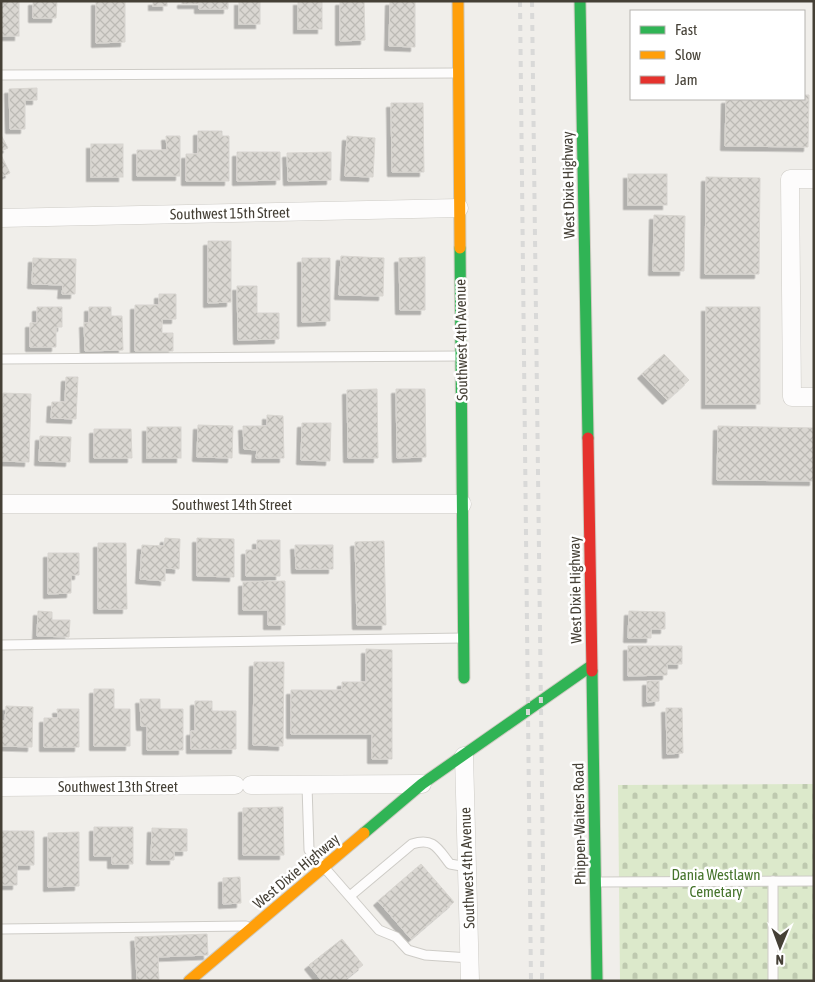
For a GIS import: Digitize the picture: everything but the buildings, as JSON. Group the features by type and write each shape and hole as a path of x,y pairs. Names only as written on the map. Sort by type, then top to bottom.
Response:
{"main road":[{"name":"Southwest 4th Avenue","path":"458,1 464,678"},
{"name":"West Dixie Highway","path":"189,981 422,784 591,666 580,1"},
{"name":"Phippen-Waiters Road","path":"591,666 597,981"}],"street":[{"path":"814,179 790,179 792,397 814,397"},
{"name":"Southwest 15th Street","path":"1,218 460,208"},
{"name":"Southwest 14th Street","path":"1,504 462,504"},
{"name":"Southwest 4th Avenue","path":"464,756 470,981"},
{"name":"Southwest 13th Street","path":"1,787 422,784"}],"lane":[{"path":"1,75 458,73"},
{"path":"1,359 461,356"},
{"path":"1,645 463,638"},
{"path":"307,785 309,850 379,930 396,936 408,950 425,955 470,958"},
{"path":"350,896 412,844 422,841 440,849 450,864 467,867"},
{"path":"773,881 773,981"},
{"path":"595,882 814,881"},
{"path":"1,929 254,926"}],"green space":[{"name":"Dania Westlawn Cemetary","path":"814,784 814,981 620,981 618,785"}],"railway":[{"path":"520,1 531,981"},
{"path":"532,1 543,866 542,981"}],"traffic: fast":[{"path":"580,1 588,438"},
{"path":"460,248 464,678"},
{"path":"364,833 422,784 591,666"},
{"path":"592,671 597,981"}],"traffic: slow":[{"path":"458,1 460,248"},
{"path":"189,981 364,833"}],"traffic: jam":[{"path":"588,438 592,671"}]}
